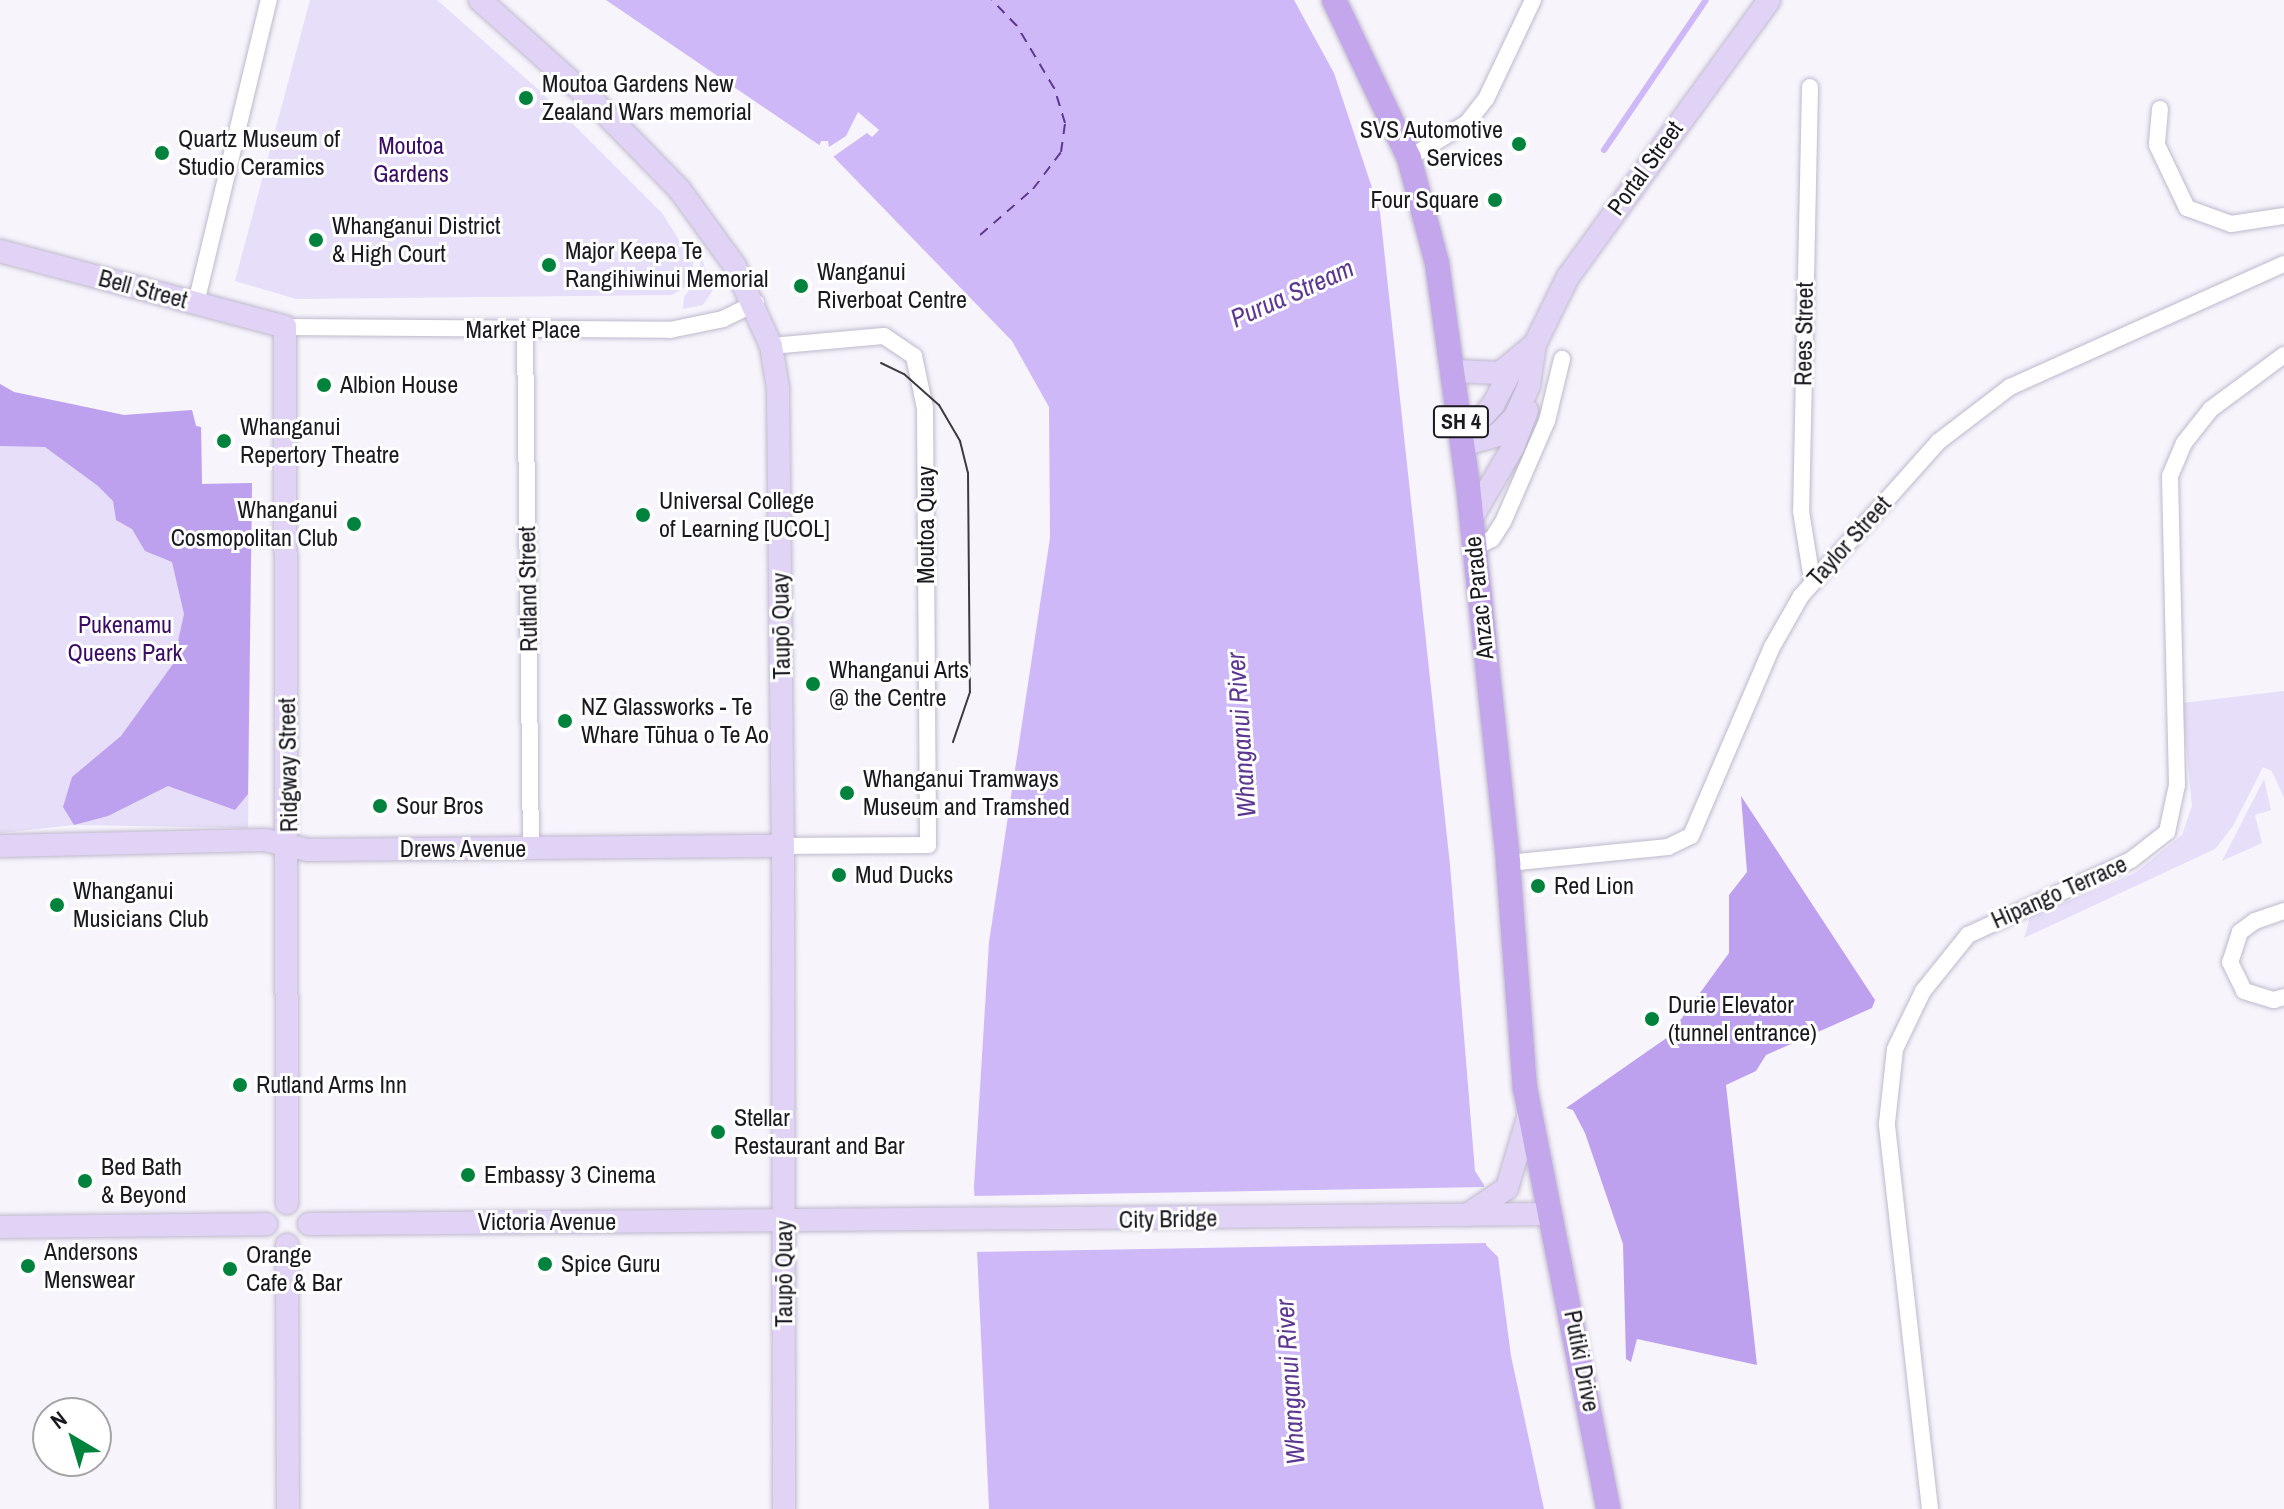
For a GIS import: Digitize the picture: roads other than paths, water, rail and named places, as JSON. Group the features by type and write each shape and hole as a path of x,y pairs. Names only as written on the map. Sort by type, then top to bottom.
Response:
{"main road":[{"name":"Anzac Parade","path":"1334,0 1409,158 1427,216 1455,371 1508,863 1529,1114 1551,1214"},
{"name":"Putiki Drive","path":"1551,1214 1608,1509"}],"street":[{"path":"196,303 269,0"},
{"name":"Taupō Quay","path":"480,0 596,104 679,189 756,303 771,346 778,388 783,846 784,1509"},
{"path":"1409,158 1467,123 1486,99 1533,0"},
{"name":"Portal Street","path":"1455,371 1500,373 1535,344 1593,239 1769,0"},
{"name":"Rees Street","path":"1810,87 1801,511 1812,580"},
{"path":"2160,109 2157,145 2187,208 2231,224 2284,216"},
{"name":"Bell Street","path":"0,251 285,327"},
{"name":"Taylor Street","path":"1508,863 1668,847 1691,836 1772,647 1812,580 1938,442 2010,387 2284,264"},
{"name":"Market Place","path":"285,327 525,331 686,329 723,319 756,303"},
{"name":"Ridgway Street","path":"285,327 289,844 287,1203"},
{"name":"Rutland Street","path":"525,331 531,848"},
{"name":"Moutoa Quay","path":"771,346 884,336 903,345 920,371 925,408 928,845"},
{"name":"Portal Street","path":"1471,519 1526,421 1535,344"},
{"name":"Hipango Terrace","path":"1930,1509 1887,1123 1895,1049 1923,991 1968,935 2131,860 2167,832 2177,785 2170,476 2179,451 2211,409 2284,355"},
{"path":"1474,548 1492,539 1503,522 1547,421 1562,359"},
{"name":"Portal Street","path":"1462,437 1493,405 1515,363"},
{"name":"Portal Street","path":"1462,437 1494,436 1508,426 1529,385"},
{"name":"Drews Avenue","path":"0,846 265,840 308,850 928,845"},
{"path":"2284,911 2255,921 2240,932 2230,962 2244,991 2274,1000 2284,997"},
{"path":"1480,1211 1514,1176 1529,1114"},
{"path":"287,1203 302,1209 309,1224 302,1239 287,1245 273,1239 266,1224 272,1210 287,1203"},
{"name":"City Bridge","path":"785,1221 954,1222 1480,1211 1551,1214"},
{"name":"Victoria Avenue","path":"309,1224 785,1221"},
{"path":"0,1227 266,1224"},
{"path":"287,1245 288,1509"}],"water":[{"name":"Whanganui River","path":"606,0 1294,0 1334,73 1380,212 1450,865 1475,1171 1484,1185 1486,1245 1498,1257 1511,1356 1544,1509 989,1509 974,1186 989,942 1050,538 1049,407 1012,341 828,151"}],"waterway":[{"name":"Purua Stream","path":"1604,150 1706,0"}],"tram line":[{"path":"881,363 904,374 939,405 960,441 968,473 970,692 953,742"}],"place":[{"name":"Moutoa Gardens New Zealand Wars memorial","path":"526,98"},
{"name":"SVS Automotive Services","path":"1519,144"},
{"name":"Quartz Museum of Studio Ceramics","path":"162,153"},
{"name":"Four Square","path":"1495,200"},
{"name":"Whanganui District & High Court","path":"316,240"},
{"name":"Major Keepa Te Rangihiwinui Memorial","path":"549,265"},
{"name":"Wanganui Riverboat Centre","path":"801,286"},
{"name":"Albion House","path":"324,385"},
{"name":"Whanganui Repertory Theatre","path":"224,441"},
{"name":"Universal College of Learning [UCOL]","path":"643,515"},
{"name":"Whanganui Cosmopolitan Club","path":"354,524"},
{"name":"Whanganui Arts @ the Centre","path":"813,684"},
{"name":"NZ Glassworks - Te Whare Tūhua o Te Ao","path":"565,721"},
{"name":"Whanganui Tramways Museum and Tramshed","path":"847,793"},
{"name":"Sour Bros","path":"380,806"},
{"name":"Mud Ducks","path":"839,875"},
{"name":"Red Lion","path":"1538,886"},
{"name":"Whanganui Musicians Club","path":"57,905"},
{"name":"Durie Elevator (tunnel entrance)","path":"1652,1019"},
{"name":"Rutland Arms Inn","path":"240,1085"},
{"name":"Stellar Restaurant and Bar","path":"718,1132"},
{"name":"Embassy 3 Cinema","path":"468,1175"},
{"name":"Bed Bath & Beyond","path":"85,1181"},
{"name":"Spice Guru","path":"545,1264"},
{"name":"Andersons Menswear","path":"28,1266"},
{"name":"Orange Cafe & Bar","path":"230,1269"}],"park label":[{"name":"Moutoa Gardens","path":"411,160"},
{"name":"Pukenamu Queens Park","path":"125,639"}]}
